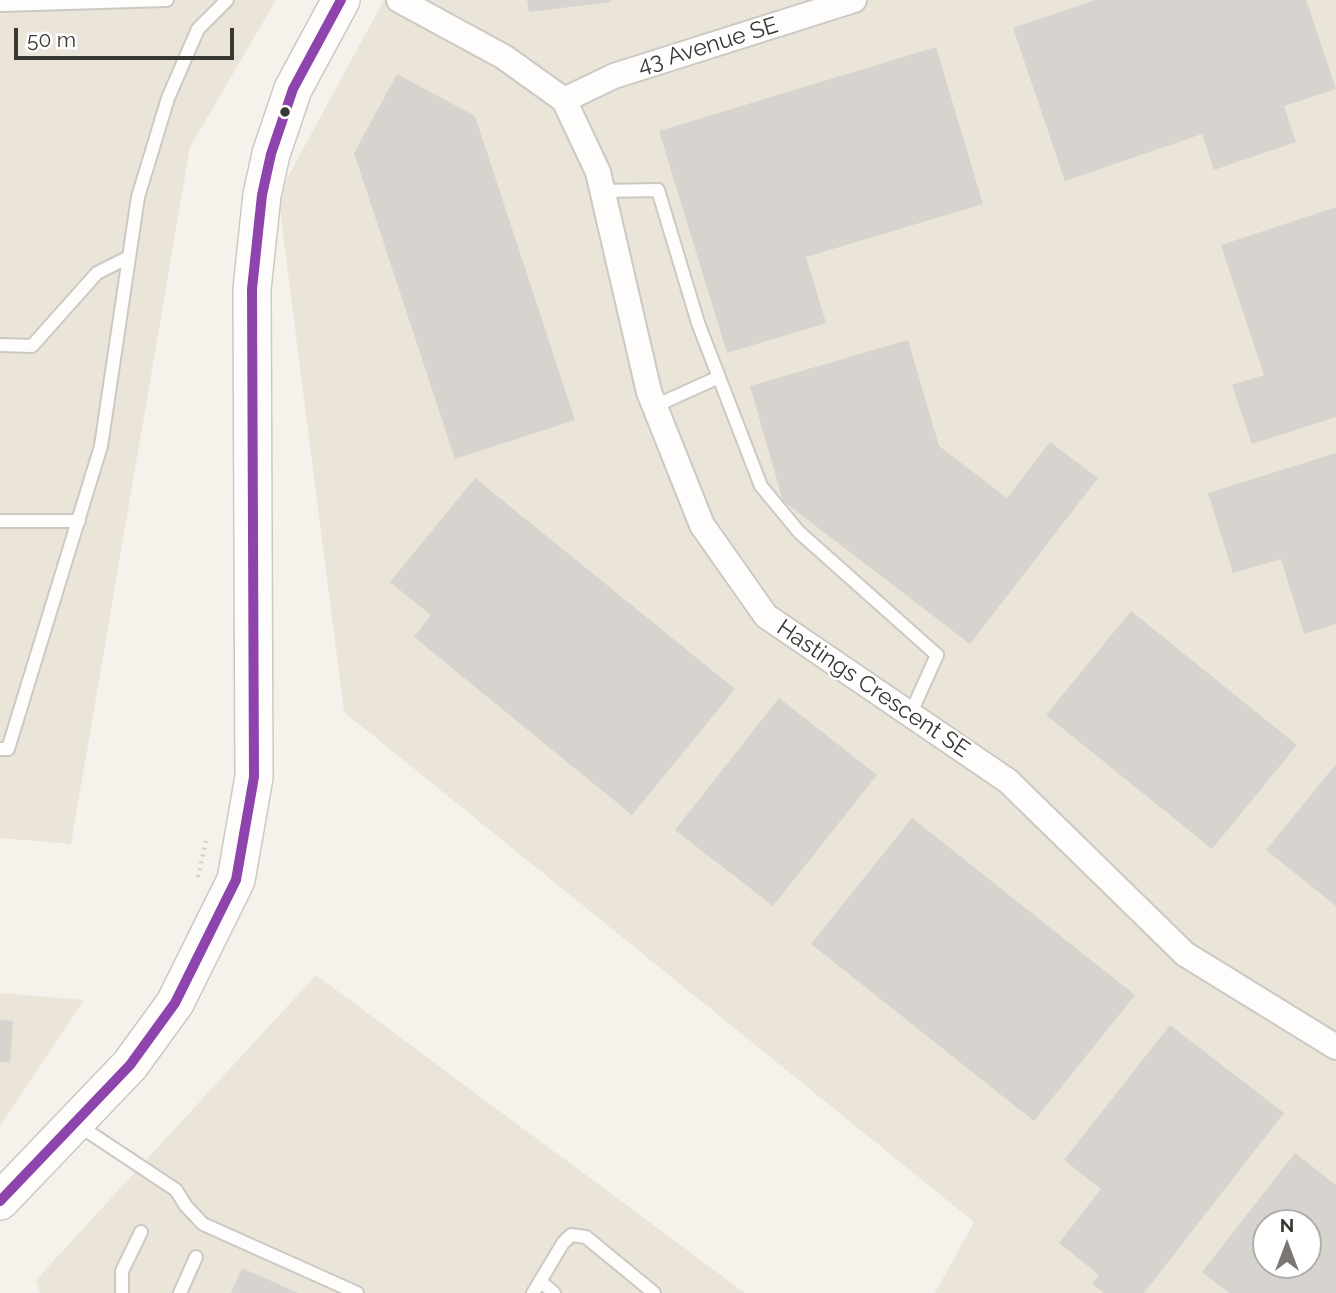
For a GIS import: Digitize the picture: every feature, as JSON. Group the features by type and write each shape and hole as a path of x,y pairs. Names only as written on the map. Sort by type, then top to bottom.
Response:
{"street":[{"name":"Hastings Crescent SE","path":"399,0 503,57 564,100 598,172 655,406 702,525 765,617 1008,781 1185,954 1336,1047"},
{"name":"43 Avenue SE","path":"564,100 614,76 854,0"},
{"path":"0,1201 130,1065 174,1003 236,880 254,777 252,289 262,195 271,154 293,89 335,2"}],"lane":[{"path":"0,5 167,0"},
{"path":"0,749 8,748 102,446 138,197 168,98 198,29 227,0"},
{"path":"602,191 658,190 698,323 761,486 799,532 937,655 910,715"},
{"path":"0,345 32,346 97,273 130,257"},
{"path":"655,406 719,377"},
{"path":"0,521 79,521"},
{"path":"75,1123 176,1190 186,1206 203,1224 357,1293"},
{"path":"122,1293 122,1272 141,1232"},
{"path":"533,1293 571,1235 586,1237 654,1293"},
{"path":"180,1293 195,1257"},
{"path":"540,1281 554,1293"}],"path":[{"path":"198,879 210,827"}],"shaded area":[{"path":"0,0 276,0 190,147 71,844 0,838"},
{"path":"384,0 1336,0 1336,1293 935,1293 974,1222 344,712 278,195"},
{"path":"316,975 745,1293 40,1293 36,1280"},
{"path":"0,993 84,1000 0,1126"}],"building":[{"path":"527,0 611,0 611,2 529,12"},
{"path":"1095,0 1306,0 1336,89 1284,106 1296,142 1214,170 1202,134 1065,181 1013,28"},
{"path":"936,47 983,204 806,257 826,323 727,353 659,131"},
{"path":"397,74 475,116 575,420 455,459 354,153"},
{"path":"1336,207 1336,417 1252,444 1232,385 1264,375 1221,245"},
{"path":"908,340 939,446 1007,498 1050,442 1098,478 970,644 783,501 750,386"},
{"path":"1336,453 1336,624 1304,634 1281,559 1233,573 1208,493"},
{"path":"475,478 735,689 632,815 414,637 431,615 390,582"},
{"path":"1131,611 1297,745 1212,849 1046,715"},
{"path":"779,698 877,775 773,906 675,830"},
{"path":"1336,764 1336,906 1266,850"},
{"path":"912,818 1135,995 1034,1121 811,944"},
{"path":"0,1020 13,1021 10,1063 0,1062"},
{"path":"1170,1025 1284,1113 1144,1293 1104,1293 1092,1284 1099,1275 1059,1243 1101,1189 1064,1160"},
{"path":"1295,1153 1336,1185 1336,1293 1229,1293 1202,1272"},
{"path":"242,1268 298,1293 231,1293"}],"transit line":[{"path":"0,1201 130,1065 175,1003 236,880 254,777 252,289 262,195 271,154 293,89 341,0"}]}
